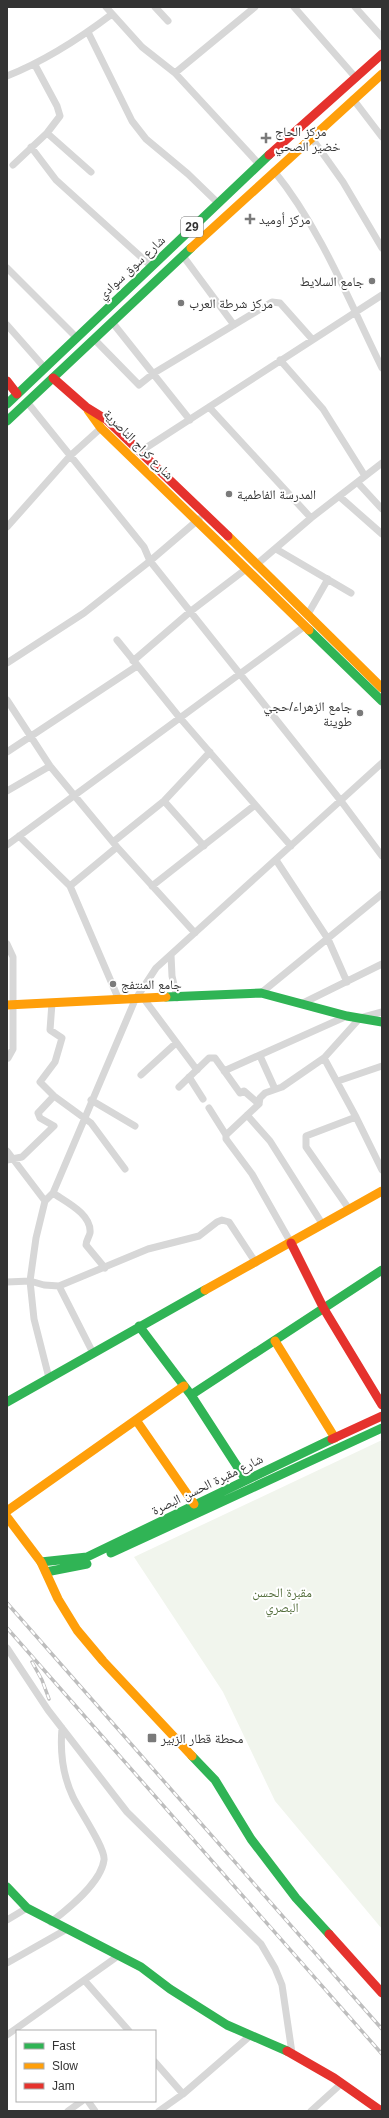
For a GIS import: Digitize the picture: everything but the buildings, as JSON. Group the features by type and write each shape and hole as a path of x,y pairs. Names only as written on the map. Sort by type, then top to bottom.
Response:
{"street":[{"path":"106,7 142,47 175,73 259,164"},
{"path":"155,7 168,21"},
{"path":"294,7 356,78"},
{"path":"355,7 382,37"},
{"path":"175,73 249,9"},
{"path":"7,76 35,65 88,32 112,14"},
{"path":"88,32 132,121 146,139 188,174 218,203"},
{"name":"شارع سوق سوادي","path":"7,404 44,367 259,164 382,54"},
{"path":"13,165 57,122 60,112 35,65"},
{"name":"شارع سوق سوادي","path":"7,421 194,245 382,74"},
{"path":"353,99 382,137"},
{"path":"47,133 91,172"},
{"path":"311,137 343,182 382,248"},
{"path":"31,147 56,180 151,266"},
{"path":"274,171 290,191 312,225 382,368"},
{"path":"184,235 194,245"},
{"path":"183,256 234,325"},
{"path":"7,268 76,337"},
{"path":"129,287 139,296"},
{"path":"141,451 382,294"},
{"path":"94,339 136,384 139,385 154,373 272,302 280,304 312,339"},
{"path":"112,322 190,420"},
{"path":"7,325 44,367"},
{"path":"280,360 323,409 365,476"},
{"path":"53,378 86,407"},
{"path":"7,381 17,394"},
{"path":"26,402 144,547 150,561 341,801 382,856"},
{"name":"شارع كراج الناصرية","path":"86,407 101,428 199,519 246,569 382,701"},
{"name":"شارع كراج الناصرية","path":"86,407 106,420 141,451 382,688"},
{"path":"209,407 311,518"},
{"path":"7,527 70,456 101,428"},
{"path":"256,565 311,518 382,463"},
{"path":"358,483 382,509"},
{"path":"340,497 382,534"},
{"path":"7,663 84,613 150,561 199,519"},
{"path":"276,549 328,578 351,593"},
{"path":"7,752 31,737 135,664 190,611 246,569"},
{"path":"308,614 328,578"},
{"path":"7,845 306,626"},
{"path":"117,640 180,718 291,846"},
{"path":"7,700 50,766 115,845 195,933"},
{"path":"70,886 164,801 210,752"},
{"path":"49,1378 34,1319 30,1281 36,1238 45,1201 52,1193 91,1100 156,968 382,763"},
{"path":"7,791 50,766"},
{"path":"164,801 204,846"},
{"path":"152,886 255,805"},
{"path":"19,836 70,886 119,1000"},
{"path":"276,860 328,939 347,982"},
{"path":"261,993 382,894"},
{"path":"7,944 13,957 10,1005 13,1049 8,1058"},
{"path":"171,955 172,976 177,998"},
{"path":"301,1004 382,964"},
{"path":"10,1005 140,1000 261,993 347,1016 382,1022"},
{"path":"140,1000 197,1070"},
{"path":"52,1003 50,1030 62,1038 55,1062 40,1082 54,1096 96,1129 124,1170"},
{"path":"226,1135 259,1104 260,1098 265,1093 276,1089 324,1058 360,1018 382,1012"},
{"path":"224,1071 347,1016"},
{"path":"140,1075 176,1043"},
{"path":"260,1056 276,1089"},
{"path":"179,1087 212,1057 215,1058 240,1093 244,1091 259,1104"},
{"path":"324,1058 338,1081 382,1170"},
{"path":"338,1081 382,1066"},
{"path":"189,1077 203,1099"},
{"path":"9,1159 22,1157 54,1126 40,1118 38,1113 54,1096"},
{"path":"91,1100 135,1126"},
{"path":"209,1108 226,1135 226,1139 252,1174 291,1243 324,1309 382,1405"},
{"path":"247,1115 270,1141 323,1224"},
{"path":"349,1209 318,1166 306,1147 305,1141 306,1136 310,1134 356,1117"},
{"path":"7,1151 9,1159 45,1201"},
{"path":"7,1402 139,1326 256,1263 382,1191"},
{"path":"52,1193 73,1206 87,1220 90,1235 86,1245 105,1268"},
{"path":"7,1282 30,1281 44,1285 59,1286 148,1249 199,1236 217,1222 222,1220 229,1222 256,1263"},
{"path":"191,1395 382,1270"},
{"path":"59,1286 93,1352"},
{"path":"139,1326 191,1395 246,1480"},
{"path":"275,1341 335,1438"},
{"path":"7,1511 184,1386"},
{"name":"شارع مقبرة الحسن البصرة","path":"41,1562 51,1559 71,1560 87,1557 194,1504 382,1416"},
{"path":"136,1420 194,1504"},
{"name":"شارع مقبرة الحسن البصرة","path":"46,1572 90,1563 382,1428"},
{"path":"7,1517 41,1562 58,1599 77,1630 103,1661 215,1780 250,1839 296,1898 382,1993"},
{"path":"7,1648 62,1728 127,1812 261,1944 275,1968 282,1985 292,2053"},
{"path":"51,1922 76,1903 96,1877 104,1860 102,1849 72,1797 64,1770 61,1747 62,1728"},
{"path":"7,1887 28,1908 51,1922 67,1928 141,1967 170,1989 227,2025 292,2053 342,2083 381,2111"},
{"path":"7,1920 28,1908"},
{"path":"7,1963 67,1928"},
{"path":"7,2035 118,1956"},
{"path":"86,1980 128,2030"},
{"path":"159,2111 183,2094 251,2035"},
{"path":"156,2063 183,2094"},
{"path":"312,2111 342,2083"},
{"path":"68,2111 81,2102"},
{"path":"89,2102 95,2111"}],"green space":[{"name":"مقبرة الحسن البصري","path":"382,1440 382,1929 275,1801 223,1692 134,1557"}],"railway":[{"path":"7,1603 382,2029"},
{"path":"7,1628 382,2054"},
{"path":"32,1662 42,1680 49,1699"}],"traffic: fast":[{"path":"7,404 269,155"},
{"path":"7,421 191,248"},
{"path":"309,630 382,701"},
{"path":"166,997 261,993 347,1016 382,1022"},
{"path":"191,1395 382,1270"},
{"path":"7,1402 205,1290"},
{"path":"139,1326 191,1395 246,1480"},
{"path":"111,1553 382,1428"},
{"path":"41,1562 87,1557 332,1439"},
{"path":"46,1572 87,1564"},
{"path":"192,1756 215,1780 251,1839 296,1898 329,1934"},
{"path":"7,1887 27,1908 141,1967 170,1989 227,2025 287,2051"}],"traffic: slow":[{"path":"191,248 382,74"},
{"path":"88,410 101,428 309,630"},
{"path":"228,536 382,688"},
{"path":"7,1005 166,997"},
{"path":"205,1290 382,1191"},
{"path":"275,1341 335,1438"},
{"path":"7,1511 184,1386"},
{"path":"136,1420 194,1504"},
{"path":"7,1517 41,1562 58,1599 77,1630 103,1661 192,1756"}],"traffic: jam":[{"path":"269,155 382,54"},
{"path":"53,378 86,407 107,420 228,536"},
{"path":"7,381 17,394"},
{"path":"291,1243 324,1309 382,1405"},
{"path":"332,1439 382,1416"},
{"path":"329,1934 382,1993"},
{"path":"287,2051 334,2078 381,2111"}],"place":[{"name":"مركز الحاج خضير الصحي","path":"266,138"},
{"name":"مركز أوميد","path":"250,219"},
{"name":"جامع السلايط","path":"372,281"},
{"name":"مركز شرطة العرب","path":"181,303"},
{"name":"المدرسة الفاطمية","path":"229,494"},
{"name":"جامع الزهراء/حجي طوينة","path":"360,713"},
{"name":"جامع المنتفج","path":"113,984"},
{"name":"محطة قطار الزبير","path":"152,1738"}]}
